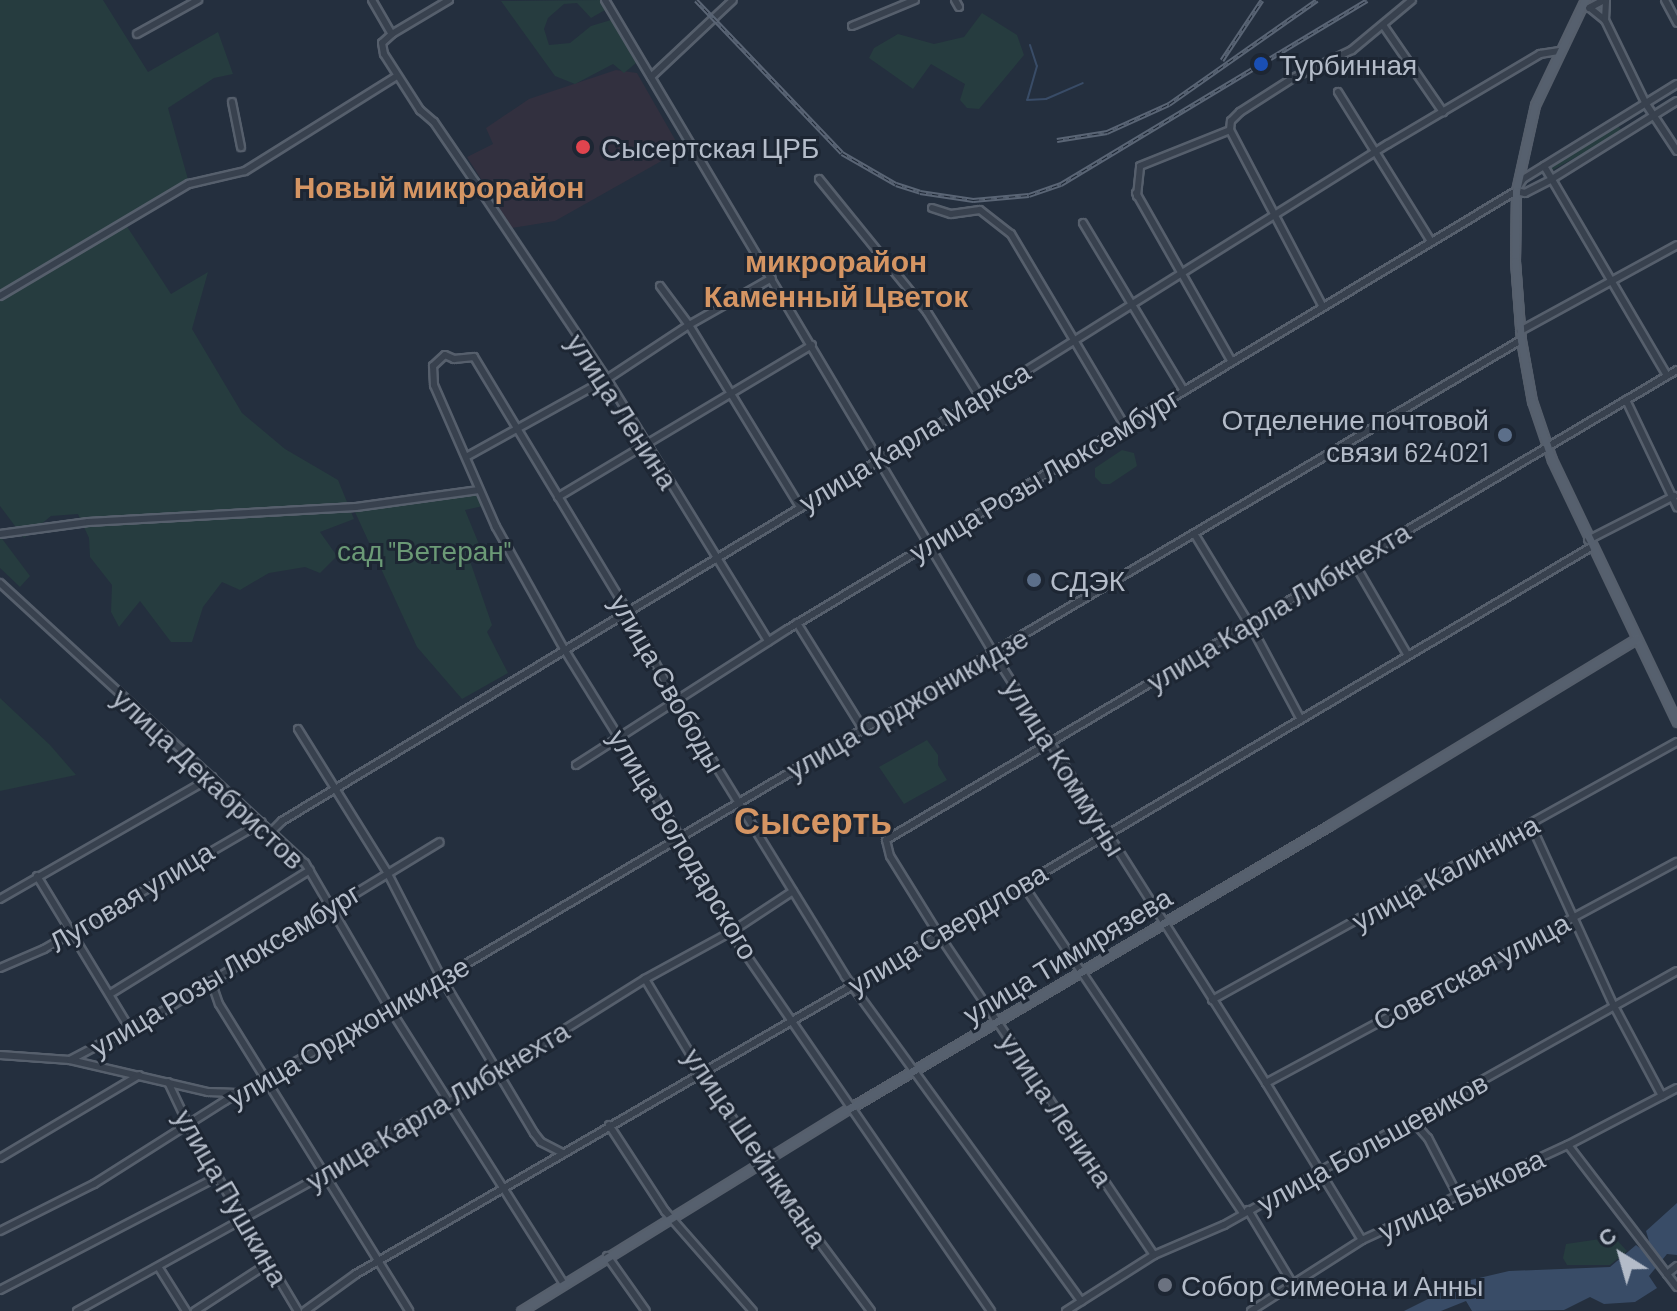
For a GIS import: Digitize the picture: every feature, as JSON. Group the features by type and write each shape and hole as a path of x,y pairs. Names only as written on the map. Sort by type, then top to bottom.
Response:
{"main road":[{"path":"1587,4 1579,13 1535,105 1516,191 1515,261 1520,335 1532,401 1546,446 1677,722"},
{"name":"улица Тимирязева","path":"521,1311 850,1108 1082,973 1636,639"}],"street":[{"path":"137,34 198,0"},
{"path":"372,0 392,34"},
{"path":"0,296 189,184 245,171 397,76 383,47 392,34 449,0"},
{"name":"улица Коммуны","path":"605,0 994,654 1362,1240"},
{"path":"651,77 733,0"},
{"path":"852,26 915,0"},
{"path":"1323,307 1277,213 1230,130 1231,121 1293,78 1352,50 1412,0"},
{"path":"1587,4 1605,0 1605,20"},
{"path":"1665,0 1677,23"},
{"path":"1587,4 1605,20 1646,104 1677,151"},
{"path":"1383,25 1443,112"},
{"name":"улица Карла Маркса","path":"273,830 282,821 799,505 981,398 1443,112 1540,54 1560,51"},
{"name":"улица Ленина","path":"397,76 475,182 607,379 768,641"},
{"path":"1677,84 1523,179 1516,191 1525,193 1552,179 1677,101"},
{"path":"1338,92 1430,240"},
{"path":"232,102 241,147"},
{"path":"1230,130 1223,130 1206,141 1195,141 1140,166 1136,194 1232,362"},
{"path":"1544,166 1611,283 1673,373"},
{"path":"819,179 927,312 981,398"},
{"name":"улица Розы Люксембург","path":"576,765 768,641 928,543 1516,191"},
{"path":"932,208 951,214 980,210 995,220 1018,244 1125,426"},
{"path":"1083,223 1184,391"},
{"name":"улица Орджоникидзе","path":"0,1231 94,1184 239,1094 390,1009 679,836 1195,535 1520,335 1677,245"},
{"path":"468,456 607,379 689,325 772,278"},
{"path":"660,286 689,325 799,505"},
{"path":"558,497 812,345"},
{"name":"улица Свободы","path":"445,355 454,359 474,357 627,611 676,701 793,891 912,1071 1081,1301"},
{"name":"улица Володарского","path":"445,355 433,366 434,385 468,456 479,490 564,649 679,836 731,932 794,1019 850,1108 991,1311"},
{"name":"улица Карла Либкнехта","path":"886,840 1673,373"},
{"path":"1626,400 1675,495 1677,507"},
{"path":"0,534 88,522 356,507 479,490"},
{"name":"улица Свердлова","path":"305,1311 379,1262 609,1125 854,985 1675,495"},
{"path":"1195,535 1300,718"},
{"path":"1353,561 1407,654"},
{"name":"улица Декабристов","path":"0,583 273,830 310,870 390,1009 564,1284"},
{"path":"797,623 863,729"},
{"path":"298,729 387,872 441,977 541,1142 563,1153"},
{"name":"улица Калинина","path":"1212,1000 1677,742"},
{"path":"0,899 212,777"},
{"name":"Луговая улица","path":"0,968 72,932 262,822"},
{"path":"1531,825 1614,1006 1662,1096"},
{"name":"улица Ленина","path":"886,840 890,856 938,933 1154,1255"},
{"name":"улица Розы Люксембург","path":"0,1055 70,1060 130,1029 440,842"},
{"name":"Советская улица","path":"1266,1083 1677,862"},
{"path":"110,994 310,870"},
{"path":"37,876 130,1029"},
{"path":"1022,883 1292,1283"},
{"name":"улица Карла Либкнехта","path":"77,1311 382,1142 406,1122 449,1102 645,979 731,932 793,891"},
{"name":"улица Большевиков","path":"1066,1311 1154,1255 1245,1212 1413,1121 1677,971"},
{"name":"улица Шейнкмана","path":"645,979 701,1072 871,1311"},
{"path":"211,981 219,1004 326,1172 409,1311"},
{"path":"70,1060 208,1092 239,1094"},
{"path":"0,1158 139,1075"},
{"name":"улица Пушкина","path":"168,1082 217,1177 298,1311"},
{"name":"улица Быкова","path":"1251,1311 1362,1240 1568,1145 1677,1088"},
{"path":"1413,1121 1428,1138 1457,1194"},
{"path":"609,1125 670,1217 753,1311"},
{"path":"1568,1145 1677,1287"},
{"path":"0,1290 217,1177"},
{"path":"607,1256 646,1311"},
{"path":"195,1311 269,1263"},
{"path":"1667,1274 1677,1266"},
{"path":"159,1268 186,1311"}],"shaded area":[{"name":"Сысертская ЦРБ","path":"616,70 637,73 681,150 555,221 512,228 467,157 493,144 486,128 529,99"}],"green space":[{"path":"0,0 103,0 148,72 218,32 233,74 214,78 168,108 189,183 126,225 171,294 208,272 192,329 242,413 285,449 338,480 354,519 320,532 337,556 320,573 305,567 269,573 240,590 222,582 203,607 192,642 171,642 140,601 119,627 111,612 112,585 90,557 89,538 78,514 51,516 24,538 0,506"},
{"path":"600,0 605,10 591,18 577,3 564,4 548,18 544,29 549,45 570,43 591,26 611,20 636,63 624,73 613,64 575,84 555,76 501,1"},
{"path":"982,13 1017,35 1024,55 979,109 967,108 960,100 965,84 931,64 913,89 869,58 874,48 898,34 934,44 964,37"},
{"path":"1617,123 1622,132 1550,172 1545,163"},
{"path":"1122,450 1134,453 1137,466 1110,484 1102,484 1095,477 1095,468"},
{"name":"сад \"Ветеран\"","path":"478,495 483,506 465,510 483,554 470,561 492,625 487,632 508,673 462,699 417,647 355,512"},
{"path":"0,536 30,576 20,587 0,568"},
{"path":"0,698 50,745 76,775 0,791"},
{"path":"927,740 938,755 938,765 947,780 904,804 879,767"},
{"path":"1614,1237 1627,1251 1610,1265 1567,1265 1563,1258 1566,1244"}],"water":[{"path":"1677,1203 1677,1255 1667,1254 1649,1276 1657,1288 1635,1302 1604,1304 1590,1297 1564,1310 1472,1311 1466,1301 1441,1311 1404,1311 1462,1282 1509,1271 1610,1267 1636,1245 1641,1249 1649,1241 1646,1231"}],"waterway":[{"path":"1030,45 1037,66 1027,100 1046,99 1083,83"}],"railway":[{"path":"696,0 842,153 896,184 920,192 973,200 1029,195 1061,184 1367,0"},
{"path":"1222,60 1262,0"},
{"path":"1057,140 1107,132 1169,104 1317,0"}],"place":[{"name":"Турбинная","path":"1261,64"},
{"name":"Сысертская ЦРБ","path":"583,147"},
{"name":"Отделение почтовой связи 624021","path":"1505,435"},
{"name":"СДЭК","path":"1034,580"},
{"name":"Собор Симеона и Анны","path":"1165,1285"}],"district":[{"name":"Новый микрорайон","path":"439,186"},
{"name":"микрорайон Каменный Цветок","path":"836,277"},
{"name":"Сысерть","path":"813,820"}]}
